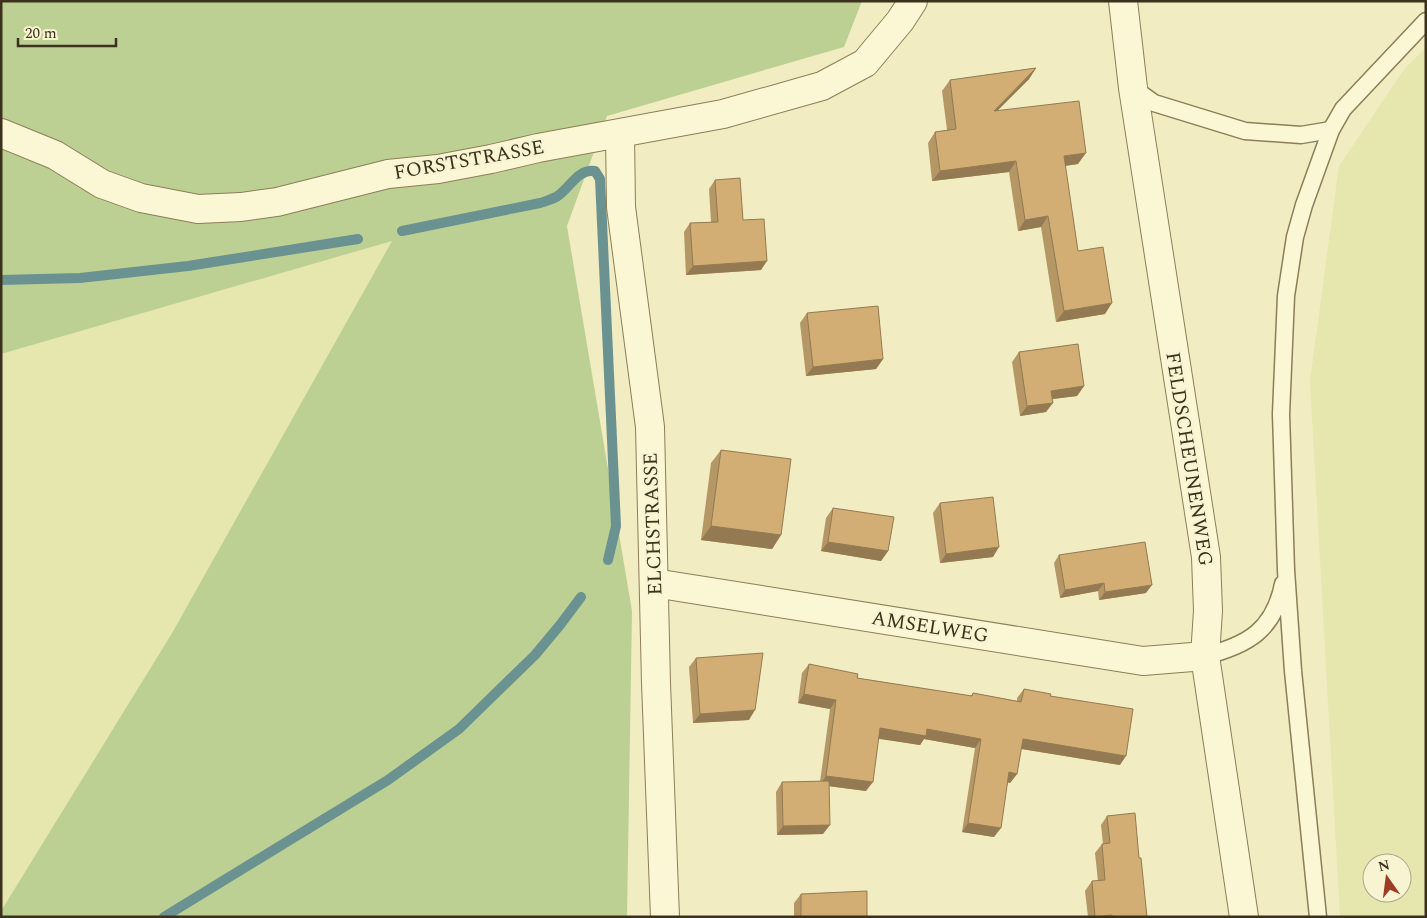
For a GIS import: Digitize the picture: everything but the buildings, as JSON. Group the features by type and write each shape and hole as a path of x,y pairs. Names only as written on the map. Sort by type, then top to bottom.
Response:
{"street":[{"name":"FORSTSTRASSE","path":"1,133 55,155 102,184 141,198 198,209 241,207 277,202 388,174 447,167 723,114 822,86 865,63 900,21 913,1"},
{"name":"FELDSCHEUNENWEG","path":"1123,1 1133,88 1206,557 1208,611 1205,656 1244,917"},
{"name":"ELCHSTRASSE","path":"620,134 621,207 650,427 656,683 665,917"},
{"name":"AMSELWEG","path":"654,583 1142,661 1205,656"}],"lane":[{"path":"1318,917 1294,681 1286,570 1281,414 1286,296 1295,237 1304,205 1331,130 1343,109 1426,21"},
{"path":"1133,88 1154,102 1245,131 1301,135 1331,130"},
{"path":"1205,656 1227,650 1257,635 1273,615 1281,594 1286,570"}],"green space":[{"path":"1,1 862,1 844,47 607,116 567,226 632,611 627,917 1,917 1,911 172,633 392,241 1,354"},
{"path":"1426,48 1426,917 1340,917 1310,381 1339,166 1405,68"},
{"path":"393,240 173,631 1,911 1,354"}],"waterway":[{"path":"402,231 550,200 563,191 579,175 595,171 600,179 616,526 608,560"},
{"path":"1,280 80,278 188,266 358,239"},
{"path":"164,917 388,780 459,729 535,655 581,597"}]}
